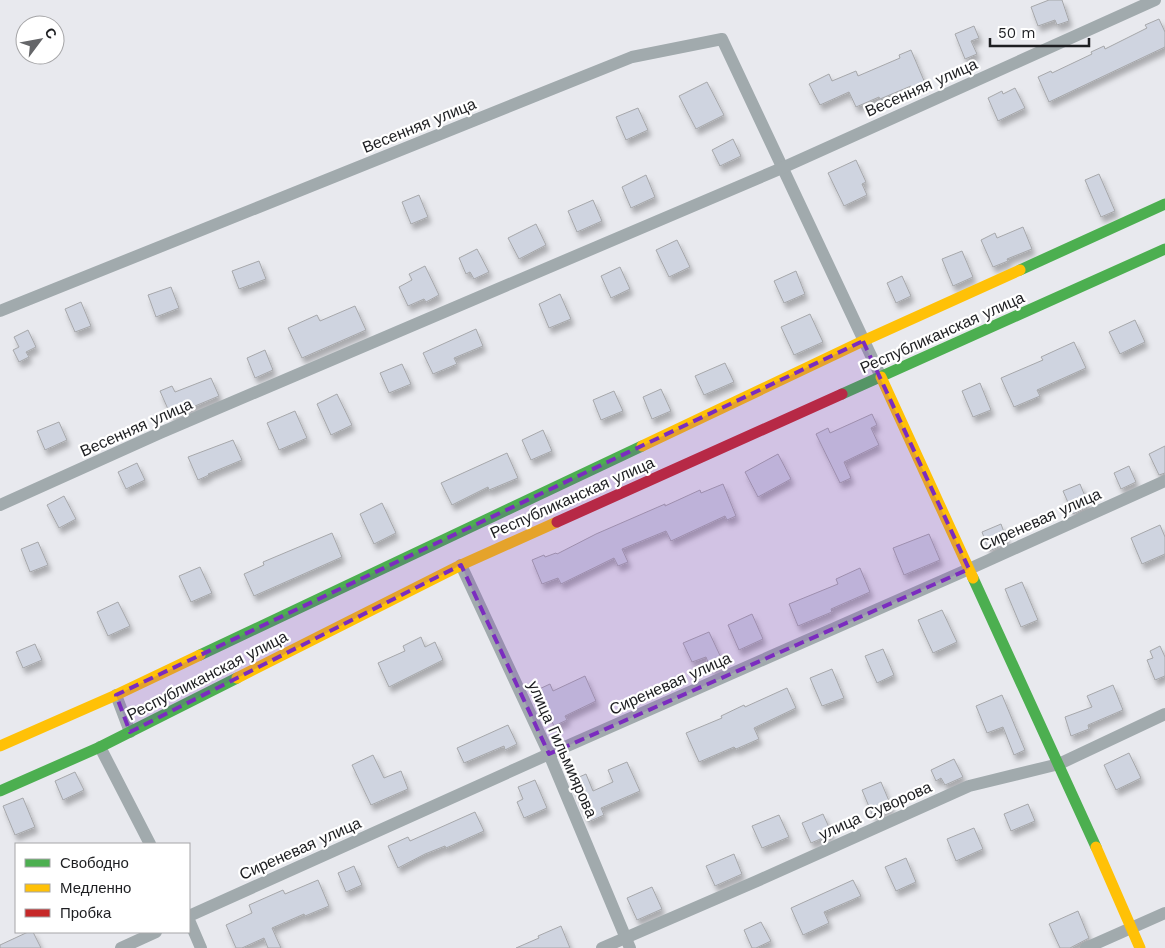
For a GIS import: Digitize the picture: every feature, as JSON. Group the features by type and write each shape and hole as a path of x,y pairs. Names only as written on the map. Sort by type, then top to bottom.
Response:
{"street":[{"name":"Весенняя улица","path":"0,506 169,429 782,168 1155,0"},
{"name":"Весенняя улица","path":"0,311 632,57 722,38 881,377"},
{"name":"Республиканская улица","path":"0,746 116,695 863,341 1165,204"},
{"name":"Республиканская улица","path":"0,791 100,747 461,565 1165,249"},
{"path":"881,377 1059,764 1140,948"},
{"name":"Сиреневая улица","path":"190,916 1165,481"},
{"name":"улица Гильмиярова","path":"461,565 549,754 628,943"},
{"path":"116,695 130,732"},
{"name":"улица Суворова","path":"602,948 628,943 968,786 1059,764 1165,714"},
{"path":"100,747 149,843"},
{"path":"1086,948 1131,926 1165,913"},
{"path":"190,923 200,948"},
{"path":"121,948 154,933"}],"highlighted area":[{"path":"863,341 969,569 549,754 461,565 130,732 116,695"}],"building":[{"path":"1049,0 1062,0 1069,21 1057,25 1055,20 1038,26 1031,7"},
{"path":"1159,19 1165,32 1165,47 1049,102 1038,77 1051,71 1052,73 1092,54 1091,52 1104,46 1105,49 1147,28 1145,25"},
{"path":"974,26 979,38 971,41 977,54 965,59 955,34"},
{"path":"911,50 925,83 912,88 911,86 880,99 879,97 856,107 849,92 820,105 809,84 829,74 832,81 856,71 858,76 900,58 899,55"},
{"path":"707,82 724,115 696,129 679,96"},
{"path":"1015,88 1025,108 998,121 988,98 1002,91 1003,94"},
{"path":"638,108 648,130 626,140 616,117"},
{"path":"733,139 741,156 720,166 712,150"},
{"path":"856,160 866,182 862,184 867,195 844,206 828,173"},
{"path":"1099,174 1115,211 1101,217 1085,180"},
{"path":"646,175 655,197 631,208 622,187"},
{"path":"419,195 428,217 411,224 402,202"},
{"path":"593,200 602,221 577,232 568,211"},
{"path":"536,224 546,245 519,259 508,238"},
{"path":"1023,227 1032,249 993,267 981,240 995,233 997,238"},
{"path":"677,240 690,267 669,277 656,250"},
{"path":"477,249 489,272 474,279 470,272 466,274 459,258"},
{"path":"962,251 973,277 953,286 942,259"},
{"path":"259,261 266,279 239,289 232,271"},
{"path":"425,266 439,295 426,302 424,299 408,306 399,287 412,280 409,274"},
{"path":"620,267 630,289 611,298 601,276"},
{"path":"796,271 805,294 784,303 774,281"},
{"path":"902,276 911,296 896,303 887,283"},
{"path":"171,287 179,308 156,317 148,295"},
{"path":"560,294 571,319 549,328 539,304"},
{"path":"81,302 91,326 75,332 65,309"},
{"path":"355,306 366,330 302,358 288,328 317,315 320,321"},
{"path":"810,314 823,342 794,355 781,327"},
{"path":"1135,320 1145,342 1120,354 1109,332"},
{"path":"476,329 483,346 454,358 457,364 433,374 423,353"},
{"path":"28,330 36,347 26,352 29,357 19,362 13,350 19,347 14,337"},
{"path":"1074,342 1086,368 1037,390 1040,396 1014,407 1001,378 1043,360 1041,357"},
{"path":"265,350 273,370 255,378 247,358"},
{"path":"725,363 734,382 704,395 695,376"},
{"path":"402,364 411,384 389,393 380,373"},
{"path":"211,378 219,396 171,416 160,391 172,386 175,392"},
{"path":"980,383 991,410 973,417 962,391"},
{"path":"661,389 671,411 652,419 643,397"},
{"path":"614,391 623,411 601,420 593,400"},
{"path":"337,394 352,425 331,435 317,404"},
{"path":"295,411 307,438 279,450 267,423"},
{"path":"872,414 877,425 871,428 879,445 844,462 851,478 840,483 816,434 828,428 830,433"},
{"path":"59,422 67,440 45,450 37,431"},
{"path":"543,430 552,451 531,460 522,440"},
{"path":"233,440 242,460 198,480 188,457"},
{"path":"1165,446 1165,473 1159,475 1149,454"},
{"path":"507,453 518,478 489,490 488,487 452,505 441,483"},
{"path":"778,454 791,479 758,497 745,472"},
{"path":"137,463 145,480 126,489 118,472"},
{"path":"1129,466 1136,482 1121,489 1114,473"},
{"path":"723,484 736,516 727,520 725,516 671,541 666,531 622,549 628,562 618,566 614,558 561,584 558,578 542,584 532,560 544,555 545,557 557,554 596,534 665,504 665,506 700,490 701,493"},
{"path":"1080,484 1089,506 1073,514 1063,491"},
{"path":"64,496 76,519 59,528 47,505"},
{"path":"382,503 396,533 374,544 360,514"},
{"path":"1001,524 1008,543 989,551 982,532"},
{"path":"1160,525 1165,537 1165,554 1142,564 1131,538"},
{"path":"332,533 342,557 254,596 244,574 264,565 263,562"},
{"path":"929,534 940,560 904,575 893,548"},
{"path":"38,542 48,565 30,572 21,549"},
{"path":"200,567 212,593 191,602 179,576"},
{"path":"860,568 870,592 831,609 832,612 798,626 789,604 838,584 836,579"},
{"path":"1022,582 1038,620 1021,627 1005,589"},
{"path":"118,602 130,626 108,636 97,612"},
{"path":"942,610 957,642 933,653 918,620"},
{"path":"752,614 763,639 739,650 728,625"},
{"path":"709,632 724,664 711,670 706,657 692,662 683,643"},
{"path":"421,637 425,647 435,642 443,660 389,687 378,663 405,651 403,646"},
{"path":"35,644 42,660 23,668 16,652"},
{"path":"1160,646 1165,657 1165,676 1155,680 1147,660 1153,658 1150,651"},
{"path":"883,649 894,675 877,683 865,656"},
{"path":"832,669 844,698 822,706 810,678"},
{"path":"585,676 596,701 565,716 567,720 554,726 537,690 550,684 553,691"},
{"path":"1113,685 1123,710 1088,725 1089,729 1071,736 1065,717 1092,707 1087,696"},
{"path":"787,688 796,708 754,728 759,739 699,762 686,733 722,718 721,716 744,705 745,707"},
{"path":"1002,695 1025,750 1014,755 1003,727 987,733 976,706"},
{"path":"508,725 517,744 505,750 504,746 464,763 457,748"},
{"path":"1129,753 1141,778 1116,790 1104,765"},
{"path":"373,755 384,778 401,771 408,789 371,805 352,765"},
{"path":"954,759 963,777 945,785 941,778 936,781 931,770"},
{"path":"627,762 640,791 601,808 604,815 588,822 570,781 586,774 593,791 613,782 608,770"},
{"path":"75,772 84,790 63,800 55,781"},
{"path":"535,780 547,808 524,818 517,802 523,799 518,787"},
{"path":"881,782 892,808 873,816 862,790"},
{"path":"23,798 35,827 15,835 3,806"},
{"path":"1028,804 1035,821 1011,831 1004,814"},
{"path":"475,812 484,831 446,848 445,846 425,854 398,868 388,846 408,837 410,841"},
{"path":"823,814 832,834 811,843 802,823"},
{"path":"779,815 789,837 762,848 752,826"},
{"path":"974,828 983,849 956,861 947,839"},
{"path":"734,854 742,874 715,886 706,866"},
{"path":"906,858 916,882 896,891 885,867"},
{"path":"354,866 362,885 346,892 338,873"},
{"path":"318,880 329,906 305,916 304,914 272,928 281,948 268,948 264,938 242,948 236,948 226,925 252,913 249,905 283,890 285,894"},
{"path":"853,880 861,896 824,912 829,923 803,935 791,908"},
{"path":"652,887 662,909 637,920 627,898"},
{"path":"1078,911 1089,938 1070,948 1060,948 1049,924"},
{"path":"761,922 771,941 752,948 744,930"},
{"path":"561,926 570,948 516,948 539,938 538,936"},
{"path":"26,933 34,933 41,948 0,948 0,945"}],"traffic: fast":[{"path":"1020,270 1165,204"},
{"path":"842,394 1165,249"},
{"path":"200,655 642,446"},
{"path":"973,578 1096,847"},
{"path":"0,791 100,747 237,678"}],"traffic: slow":[{"path":"642,446 863,341 1020,270"},
{"path":"881,377 973,578"},
{"path":"237,678 461,565 557,522"},
{"path":"0,746 116,695 200,655"},
{"path":"1096,847 1140,948"}],"traffic: jam":[{"path":"557,522 842,394"}]}
